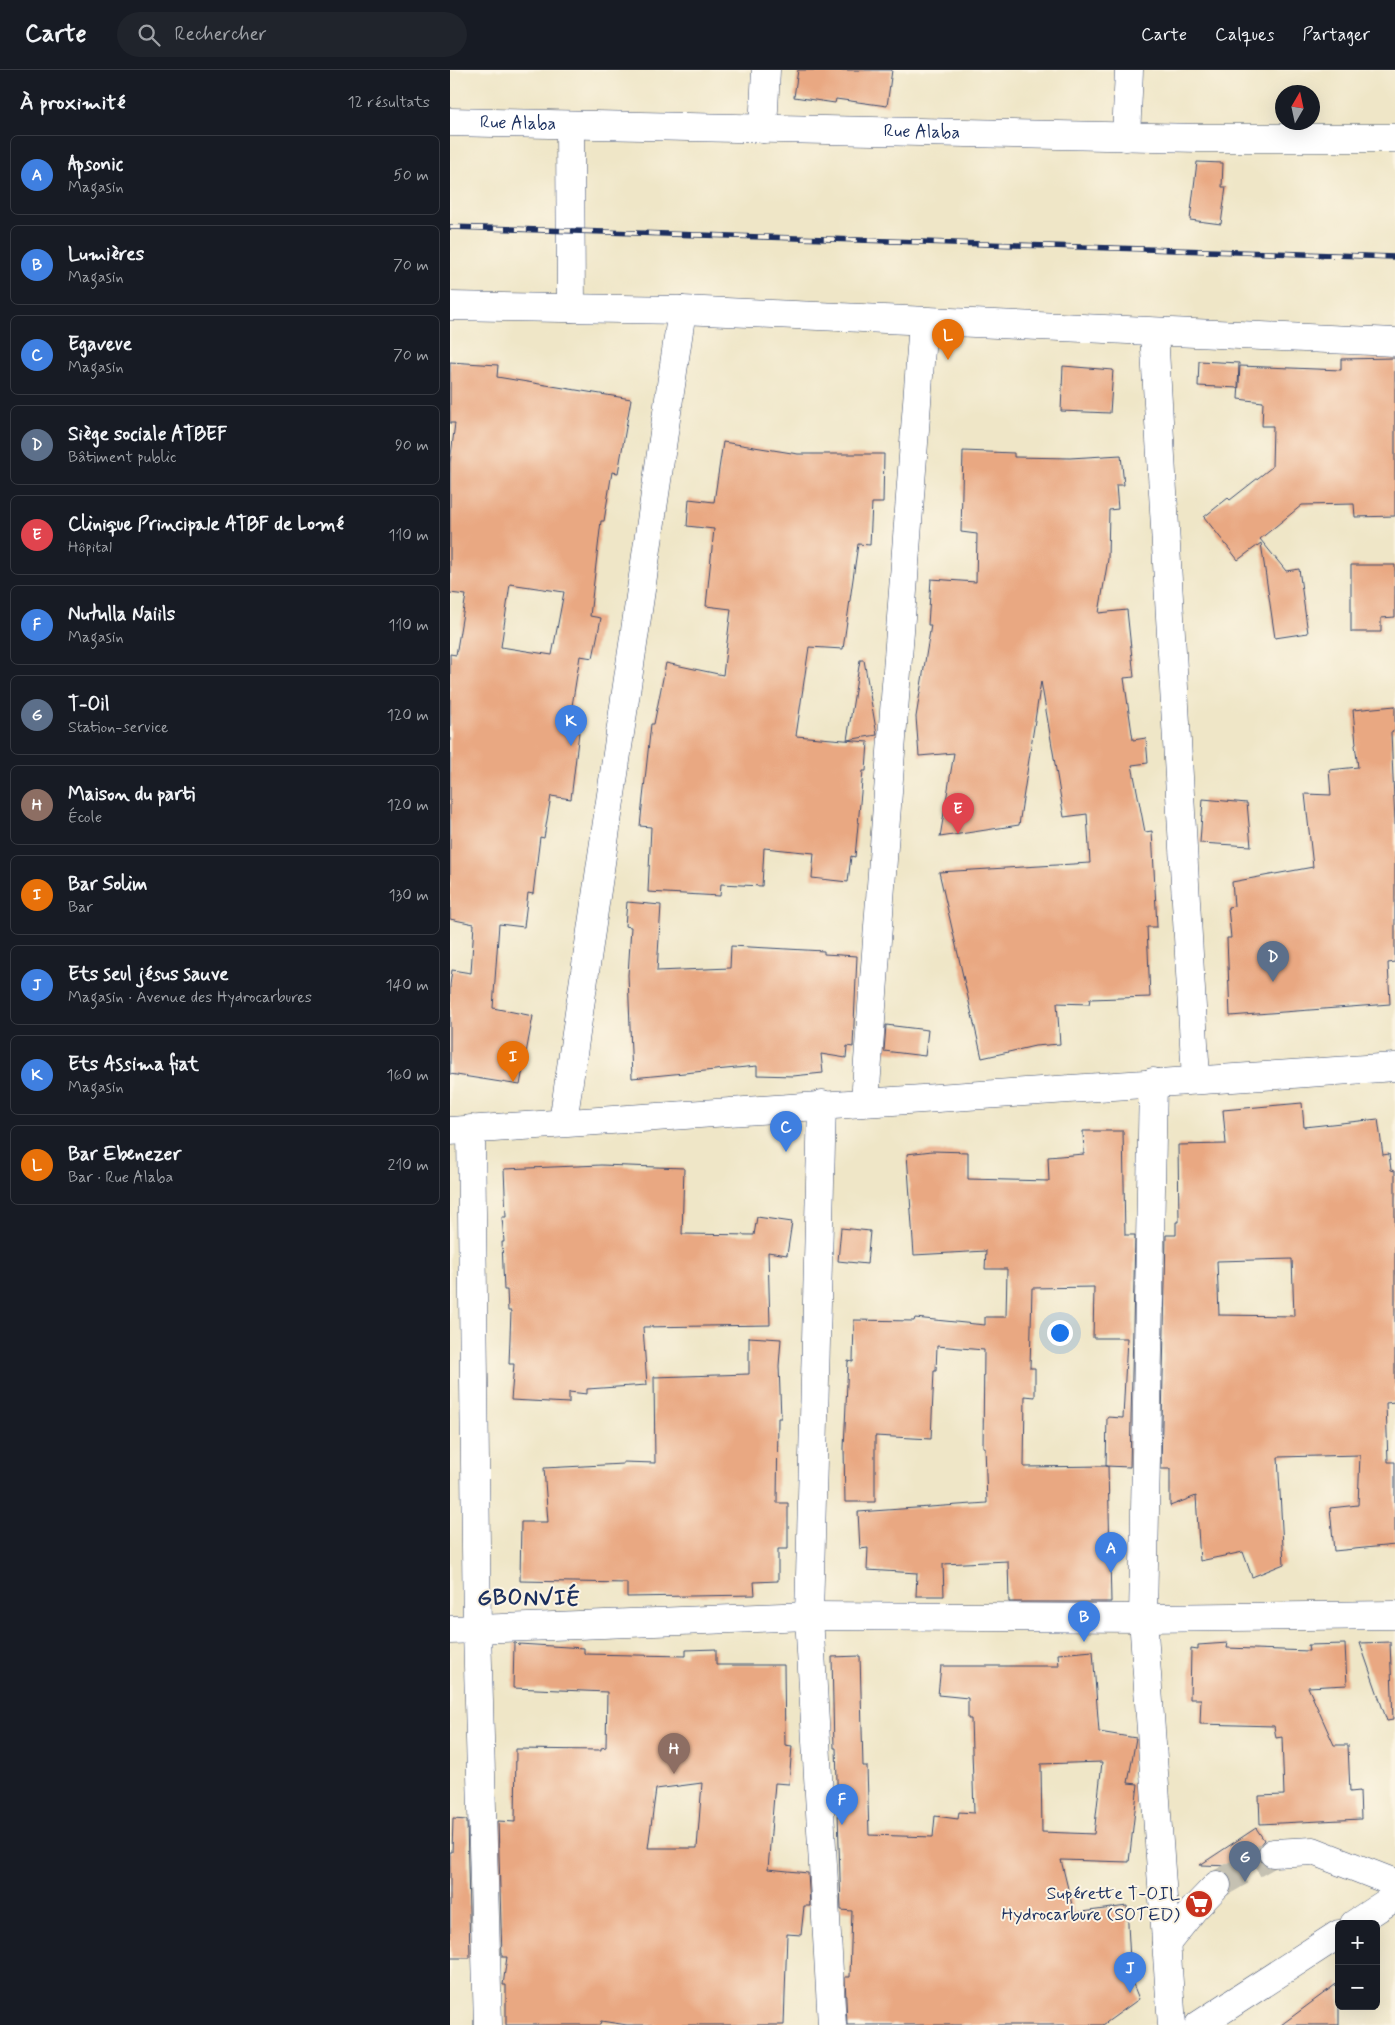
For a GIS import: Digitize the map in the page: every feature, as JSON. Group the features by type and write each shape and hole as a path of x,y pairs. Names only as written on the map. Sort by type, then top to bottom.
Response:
{"street":[{"path":"763,129 766,70"},
{"path":"1126,136 1129,70"},
{"name":"Rue Alaba","path":"450,122 1126,136 1395,138"},
{"path":"570,125 571,308"},
{"path":"450,306 682,310 1395,342"},
{"path":"563,1122 682,310"},
{"path":"866,1101 923,322"},
{"path":"1154,332 1196,1079"},
{"path":"488,2025 461,1130 866,1101 1395,1067"},
{"path":"1153,1082 1143,1618 1172,2025"},
{"path":"822,1104 809,1616 832,2025"},
{"path":"450,1630 809,1616 1143,1618 1395,1614"},
{"path":"1273,1853 1313,1851 1395,1883"},
{"path":"1166,1944 1194,1908 1217,1886"},
{"path":"1360,1920 1395,1897"},
{"path":"1199,2025 1335,1937"}],"building":[{"path":"798,70 892,70 887,106 836,99 835,103 794,97"},
{"path":"1197,162 1223,163 1222,187 1226,187 1221,224 1190,220"},
{"path":"1395,358 1395,516 1355,517 1354,504 1302,505 1260,539 1286,571 1299,569 1308,633 1275,638 1261,543 1238,560 1204,517 1228,498 1230,500 1272,467 1273,426 1262,426 1263,402 1238,399 1240,366 1341,370 1341,359"},
{"path":"1199,361 1239,363 1238,388 1198,386"},
{"path":"450,362 498,365 497,377 631,399 618,473 612,472 604,521 601,521 590,616 601,618 593,658 580,656 568,731 579,732 571,799 551,796 544,838 540,837 533,894 528,893 524,927 499,924 493,1008 533,1016 520,1085 450,1074 450,985 452,970 471,973 474,924 450,919 450,654 456,655 466,595 450,593 450,463 455,423 450,423","holes":["510,584 564,592 552,655 501,647"]},
{"path":"1063,366 1113,370 1110,413 1061,411"},
{"path":"723,442 798,454 884,454 883,503 872,503 870,545 858,544 843,649 809,647 796,736 868,742 866,771 863,771 855,857 851,856 848,882 812,878 814,853 764,848 762,886 721,884 720,896 648,892 651,827 640,826 651,724 654,724 666,663 723,675 731,609 706,606 714,529 687,526 689,499 714,502"},
{"path":"963,451 1014,453 1014,457 1070,458 1121,455 1124,485 1116,485 1118,509 1109,510 1108,559 1099,613 1127,610 1134,677 1124,678 1133,740 1146,738 1148,763 1132,765 1145,832 1152,831 1157,927 1147,927 1150,997 1090,999 1089,1004 1057,1003 1060,1044 1035,1046 982,1058 939,872 1090,863 1087,814 1064,817 1041,681 1019,825 940,837 954,753 919,756 916,717 931,625 928,625 931,579 976,582 977,534 961,532"},
{"path":"1351,565 1395,565 1395,617 1381,618 1381,632 1351,632"},
{"path":"860,660 864,660 877,735 847,740"},
{"path":"1395,706 1395,731 1391,732 1395,822 1395,962 1388,963 1390,1004 1230,1016 1227,938 1231,938 1228,907 1234,906 1232,882 1313,867 1305,794 1331,795 1329,770 1358,767 1353,710"},
{"path":"1203,799 1247,803 1251,846 1200,843"},
{"path":"627,902 661,905 657,971 730,968 731,946 824,951 824,954 857,956 853,1047 847,1046 846,1058 821,1054 823,1073 793,1076 757,1075 757,1066 632,1078 628,975 631,927 625,926"},
{"path":"886,1025 928,1030 925,1056 884,1051"},
{"path":"1302,1103 1304,1127 1378,1119 1383,1155 1389,1154 1391,1170 1395,1171 1395,1402 1386,1403 1388,1462 1395,1462 1395,1545 1334,1551 1330,1508 1358,1505 1360,1455 1278,1457 1284,1564 1252,1577 1243,1552 1200,1561 1196,1496 1170,1506 1170,1469 1161,1469 1166,1235 1176,1235 1176,1222 1179,1222 1178,1145 1226,1144 1223,1110","holes":["1292,1259 1294,1316 1219,1315 1217,1261"]},
{"path":"1083,1131 1123,1131 1125,1235 1135,1235 1130,1467 1108,1466 1111,1602 1009,1602 1008,1561 943,1564 944,1596 916,1596 917,1573 867,1570 868,1548 860,1549 858,1512 987,1503 985,1447 983,1447 984,1350 937,1346 931,1439 875,1436 875,1502 845,1502 844,1448 848,1361 853,1362 854,1320 914,1321 915,1318 985,1325 985,1317 1006,1317 1007,1269 985,1269 986,1251 914,1255 907,1154 932,1151 968,1152 968,1179 1049,1181 1048,1157 1084,1154","holes":["1094,1287 1093,1338 1127,1338 1123,1418 1107,1417 1106,1466 1024,1467 1025,1396 1035,1397 1035,1368 1030,1368 1032,1288"]},
{"path":"601,1165 684,1168 682,1234 754,1235 757,1217 792,1222 787,1255 768,1252 770,1325 643,1327 647,1385 587,1389 587,1394 569,1392 569,1403 511,1400 514,1364 509,1364 511,1311 508,1311 507,1290 504,1290 502,1242 504,1242 502,1217 506,1217 504,1169"},
{"path":"841,1228 870,1231 867,1264 838,1261"},
{"path":"749,1337 781,1339 779,1366 781,1418 778,1418 777,1503 788,1503 788,1549 778,1549 778,1581 754,1582 755,1595 627,1597 627,1583 520,1581 521,1522 548,1522 544,1468 623,1464 623,1462 655,1463 654,1377 749,1374"},
{"path":"1390,1642 1393,1720 1387,1721 1360,1643"},
{"path":"514,1643 519,1646 519,1644 584,1648 584,1654 686,1656 686,1650 716,1649 716,1665 784,1665 785,1745 792,1746 789,1784 775,1783 768,1869 808,1873 810,1906 804,1906 801,1935 787,1934 784,2025 627,2025 601,2021 600,2025 506,2025 506,1985 503,1985 507,1957 502,1957 498,1821 515,1822 516,1749 601,1750 601,1748 606,1747 607,1692 513,1688","holes":["702,1783 697,1848 648,1848 656,1789"]},
{"path":"1228,1643 1227,1648 1309,1651 1308,1645 1345,1644 1347,1685 1308,1687 1334,1745 1348,1745 1350,1792 1360,1791 1361,1819 1260,1824 1259,1796 1284,1795 1282,1737 1276,1738 1274,1726 1200,1724 1201,1699 1190,1699 1191,1649 1198,1650 1198,1645"},
{"path":"1093,1651 1099,1732 1136,1738 1128,1783 1138,1784 1129,1862 1061,1860 1074,1913 1127,1906 1131,1979 1139,1999 1103,2025 847,2025 845,1977 850,1977 852,1911 841,1910 832,1657 860,1656 863,1766 867,1766 869,1835 933,1837 935,1816 958,1819 959,1812 974,1813 971,1719 968,1719 968,1698 938,1695 941,1666 1059,1666 1058,1654","holes":["1102,1762 1094,1834 1042,1832 1041,1764"]},
{"path":"453,1819 467,1820 470,1958 450,1958 450,1852 452,1852"},
{"path":"1256,1828 1264,1840 1259,1846 1257,1854 1260,1862 1268,1867 1200,1865"},
{"path":"1335,1985 1335,2010 1339,2010 1339,2025 1281,2025"}],"tunnel":[{"path":"1217,1885 1273,1853"}],"railway":[{"path":"450,227 1395,257"}],"place":[{"name":"Bar Ebenezer","path":"948,360"},
{"name":"Ets Assima fiat","path":"571,746"},
{"name":"Clinique Principale ATBF de Lomé","path":"958,834"},
{"name":"Siège sociale ATBEF","path":"1273,982"},
{"name":"Bar Solim","path":"513,1082"},
{"name":"Egaveve","path":"786,1152"},
{"name":"Apsonic","path":"1111,1573"},
{"name":"Lumières","path":"1084,1642"},
{"name":"Maison du parti","path":"674,1774"},
{"name":"Nutulla Naiils","path":"842,1825"},
{"name":"T-Oil","path":"1245,1882"},
{"name":"Supérette T-OIL Hydrocarbure (SOTED)","path":"1199,1904"},
{"name":"Ets seul jésus sauve","path":"1130,1993"}],"district":[{"name":"GBONVIÉ","path":"529,1599"}]}
